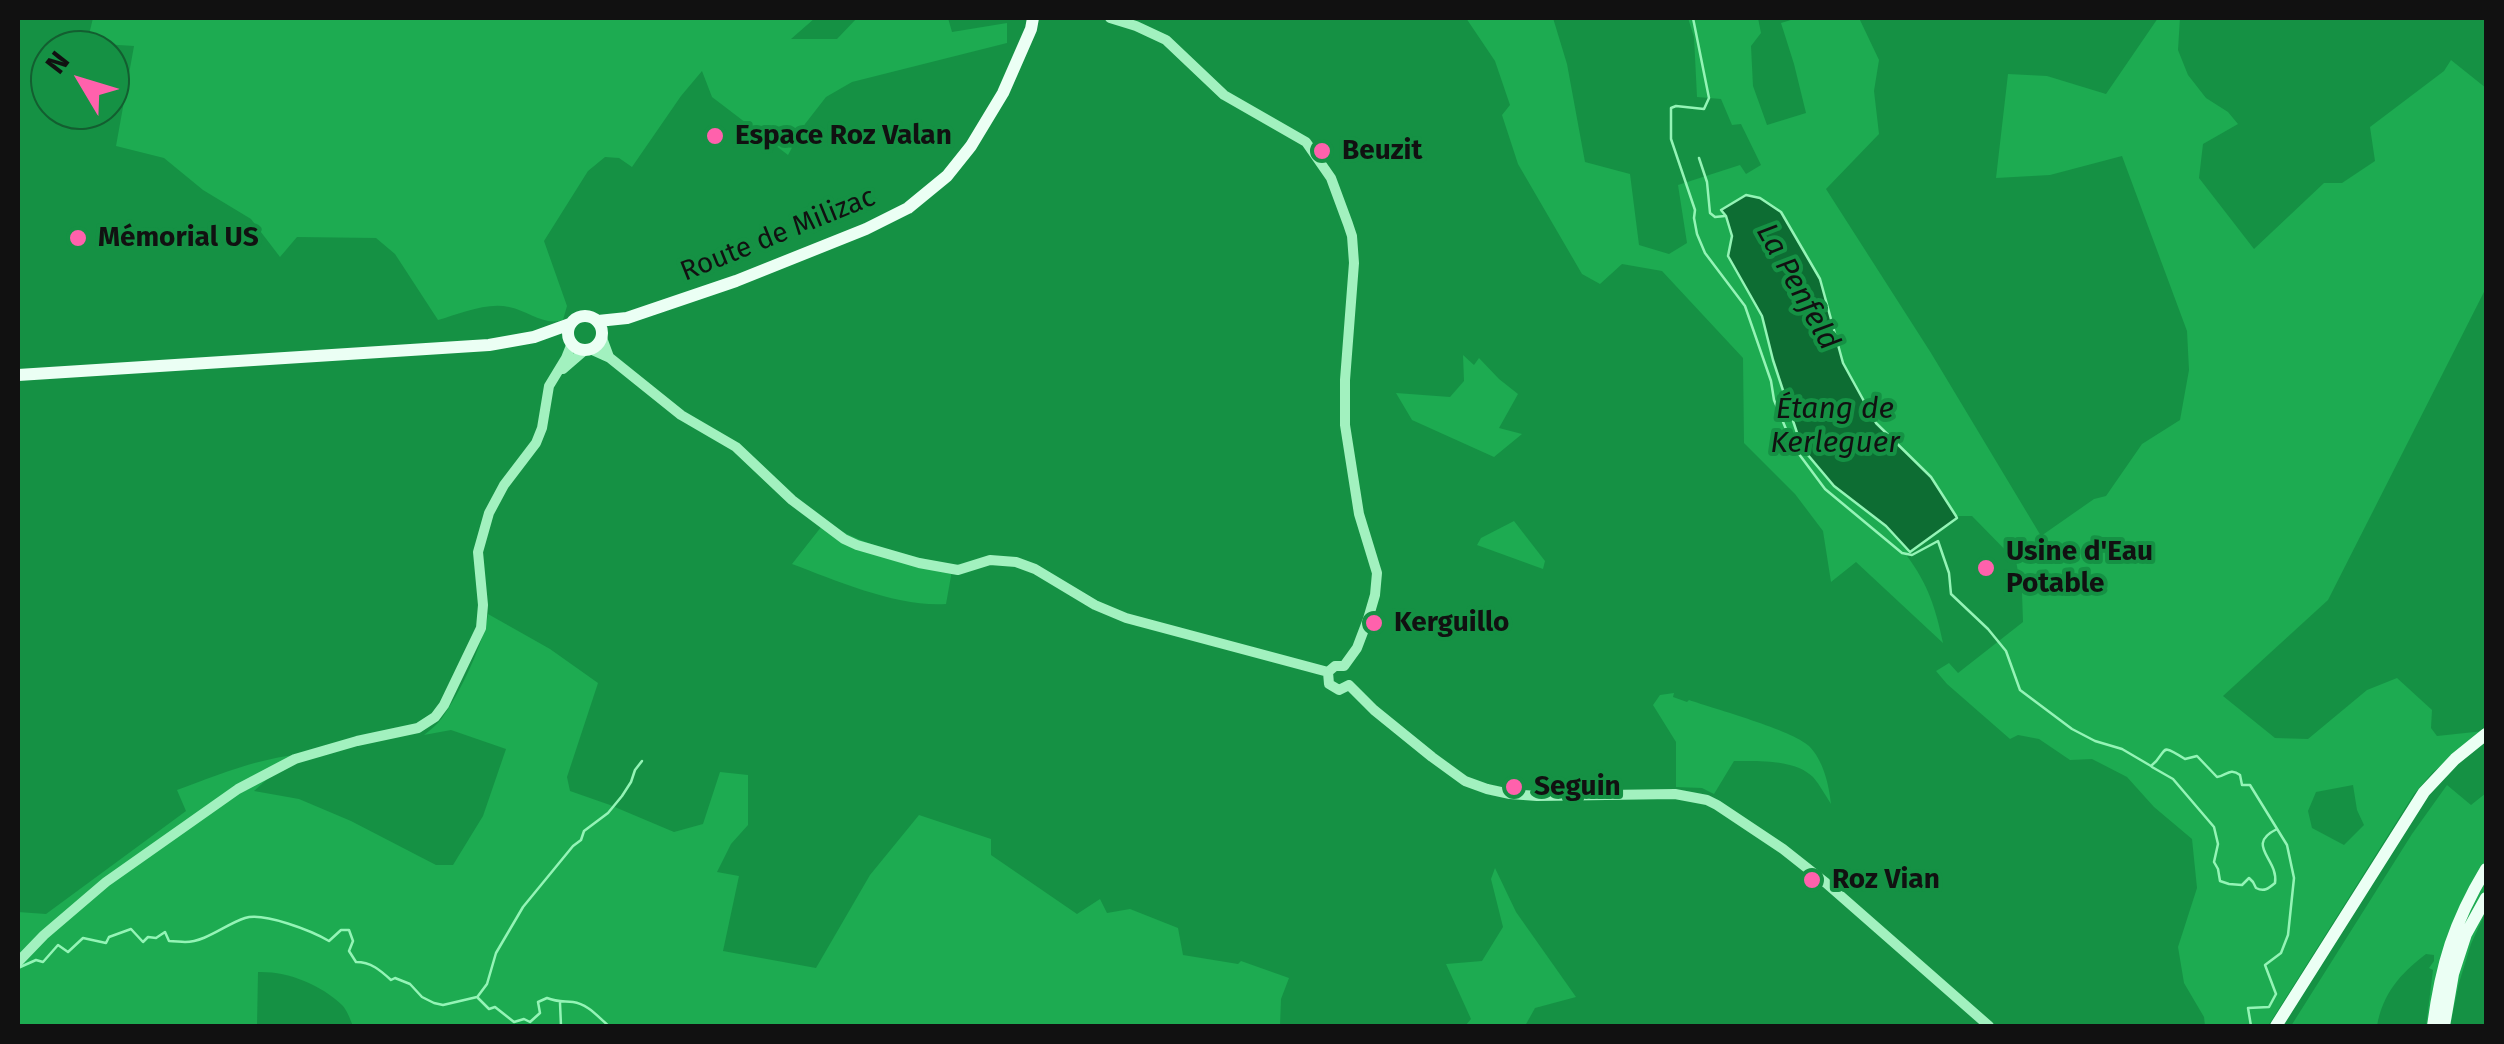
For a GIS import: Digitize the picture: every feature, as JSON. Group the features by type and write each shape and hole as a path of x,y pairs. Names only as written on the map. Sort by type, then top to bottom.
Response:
{"main road":[{"name":"Route de Milizac","path":"601,331 627,318 785,263 908,208 947,176 971,146 1004,92 1032,23 1042,18"},
{"path":"18,375 489,345 534,337 581,316 590,316 601,331 596,346 534,337"},
{"path":"570,324 568,334 579,346"},
{"path":"2276,1026 2424,792 2486,734"},
{"path":"2285,1026 2430,796 2486,743"},
{"path":"2433,1026 2447,949 2486,869"},
{"path":"2444,1026 2466,934 2486,898"}],"street":[{"path":"1110,18 1166,40 1224,95 1306,142 1331,178 1348,224 1354,264 1345,425 1358,514 1377,574 1368,618 1344,666"},
{"path":"601,331 610,358"},
{"path":"18,962 44,934 106,882 238,789 295,758 356,740 418,728 435,717 482,628 484,605 478,552 489,514 504,485 536,443 549,386 579,346 610,358 681,415 736,447 792,500 857,545 958,570 990,560 1016,562 1126,618 1328,672"},
{"path":"1349,685 1339,690 1333,688 1328,672 1335,666 1344,666 1350,672 1349,685 1374,710 1443,765 1466,781 1487,789 1537,796 1676,794 1717,805 1826,883 1990,1026"}],"shaded area":[{"path":"93,18 815,18 791,39 837,39 857,18 948,18 952,32 1007,23 1007,43 852,82 826,97 788,155 712,97 702,71 632,167 619,158 605,157 588,171 544,241 567,306 563,320 549,321 516,309 491,306 438,320 395,254 376,238 297,237 280,257 251,219 203,190 164,158 116,146 119,130 130,130 134,46 130,46 130,30 90,30"},
{"path":"1466,18 1553,18 1567,64 1585,162 1630,174 1639,245 1669,254 1687,243 1678,185 1740,165 1746,174 1761,165 1741,124 1732,125 1721,99 1697,97 1694,37 1688,18 1758,18 1761,33 1751,46 1753,86 1767,125 1806,113 1781,23 1797,18 1859,18 1879,60 1874,91 1879,134 1826,189 2041,536 2094,499 2106,496 2142,444 2180,420 2189,370 2187,331 2122,156 2050,175 1996,178 2008,74 2047,76 2106,94 2158,18 2180,18 2178,50 2188,75 2206,98 2228,112 2238,124 2203,144 2199,178 2254,249 2324,183 2342,183 2375,161 2370,127 2444,71 2451,60 2486,88 2486,288 2328,600 2223,696 2275,738 2308,739 2367,690 2397,678 2432,710 2431,728 2437,736 2484,731 2433,772 2414,794 2268,1026 2205,1026 2204,1017 2184,983 2178,947 2197,888 2192,839 2154,807 2127,777 2092,759 2070,760 2039,739 2018,735 2010,739 1936,671 1949,663 1958,673 2023,622 2016,561 1972,516 1956,516 1931,477 1876,423 1843,363 1820,279 1781,212 1760,198 1722,211 1732,236 1729,256 1762,316 1787,404 1862,505 1910,552 1907,556 1930,597 1943,643 1856,562 1831,582 1823,531 1795,494 1744,443 1743,358 1662,271 1622,264 1600,284 1582,274 1518,164 1502,115 1510,105 1495,61","holes":["2353,785 2364,825 2344,845 2312,828 2308,811 2316,792"]},
{"path":"1463,355 1474,365 1479,358 1518,394 1499,428 1522,434 1494,457 1412,420 1396,393 1450,397 1464,381"},
{"path":"1514,521 1545,561 1543,569 1477,545 1481,538"},
{"path":"825,522 871,544 953,565 946,604 888,597 792,564"},
{"path":"488,614 550,649 598,683 567,777 570,791 674,832 703,824 720,772 748,775 748,825 731,844 717,872 739,876 723,951 816,968 870,875 919,815 991,839 991,855 1077,914 1100,899 1107,913 1130,909 1178,928 1183,955 1238,964 1241,961 1289,978 1281,999 1280,1026 353,1026 344,1007 324,991 292,976 258,972 257,1026 18,1026 18,912 46,914 186,811 177,790 206,779 294,755 254,791 299,799 436,865 453,865 483,816 506,749 451,730 424,735 442,718 463,683"},
{"path":"1674,693 1673,697 1770,727 1809,746 1824,773 1831,804 1816,780 1805,771 1775,762 1734,761 1714,794 1702,788 1676,787 1676,742 1653,705 1660,695"},
{"path":"2447,785 2471,805 2486,793 2486,911 2471,944 2450,1026 2426,1026 2433,970 2429,968 2434,955 2426,954 2394,985 2377,1026 2291,1026 2412,834"},
{"path":"1495,868 1516,912 1576,997 1535,1008 1525,1026 1465,1026 1471,1019 1446,964 1482,961 1503,927 1491,879"}],"water":[{"name":"Étang de Kerleguer","path":"1746,195 1760,198 1781,212 1820,279 1843,363 1876,423 1931,477 1957,518 1910,552 1886,526 1834,486 1802,448 1762,316 1728,256 1732,236 1721,210"}],"waterway":[{"name":"La Penfeld","path":"1693,18 1709,98 1704,109 1671,108 1671,139 1695,210 1697,234 1705,253 1745,306 1774,400 1793,446 1825,489 1902,553 1912,555 1938,541 1949,573 1951,594 2006,651 2020,690 2072,729 2122,749 2151,766 2164,750 2185,759 2197,756 2217,777 2233,772 2240,775 2242,785 2250,785 2287,845 2294,878 2288,935 2281,953 2265,965 2276,994 2269,1007 2248,1008 2251,1026"},
{"name":"La Penfeld","path":"1699,158 1707,182 1710,213 1725,216"},
{"path":"478,996 487,984 496,953 523,907 581,840 584,831 608,813 622,796 642,761"},
{"path":"2152,767 2173,779 2214,827 2218,844 2214,862 2220,881 2242,885 2249,878 2261,890 2275,883 2263,841 2277,829"},
{"path":"18,968 36,960 43,962 58,945 68,952 83,938 106,943 109,937 131,929 143,942 165,932 169,941 185,942 253,917 288,924 329,941 341,930 349,930 353,941 349,951 356,962 371,965 391,980 410,984 434,1003 443,1005 477,997"},
{"path":"478,998 489,1009 495,1007 514,1022 530,1022 540,1013 538,1002 547,998 583,1005 609,1026"},
{"path":"560,1003 561,1026"}],"place":[{"name":"Espace Roz Valan","path":"715,136"},
{"name":"Beuzit","path":"1322,151"},
{"name":"Mémorial US","path":"78,238"},
{"name":"Usine d'Eau Potable","path":"1986,568"},
{"name":"Kerguillo","path":"1374,623"},
{"name":"Seguin","path":"1514,787"},
{"name":"Roz Vian","path":"1812,880"}]}
